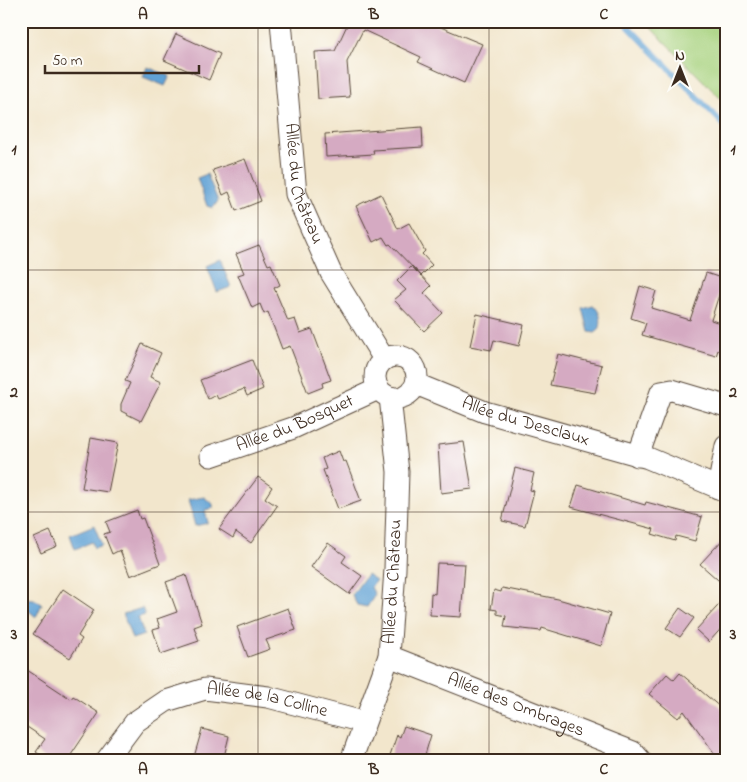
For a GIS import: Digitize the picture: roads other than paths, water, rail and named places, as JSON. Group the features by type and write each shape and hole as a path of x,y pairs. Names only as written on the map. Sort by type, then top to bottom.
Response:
{"street":[{"name":"Allée du Château","path":"281,21 296,194 331,273 384,359"},
{"path":"396,356 409,360 416,370 416,384 403,397 384,393 374,376 384,359 396,356"},
{"name":"Allée du Desclaux","path":"416,384 485,412 638,456 722,489 726,446"},
{"path":"638,456 661,392 672,390 726,406"},
{"name":"Allée du Château","path":"351,761 363,722 389,656 395,569 398,472 384,393"},
{"name":"Allée du Bosquet","path":"211,456 293,428 384,393"},
{"name":"Allée des Ombrages","path":"389,656 633,752 641,761"},
{"name":"Allée de la Colline","path":"106,761 135,722 166,701 205,689 268,696 363,722"}],"water":[{"path":"147,67 170,76 165,86 143,77"},
{"path":"207,174 218,201 213,208 207,206 197,178"},
{"path":"220,260 231,287 217,292 207,266"},
{"path":"593,305 599,313 601,320 599,330 595,333 589,332 583,308"},
{"path":"204,497 213,504 213,508 205,510 208,523 195,526 188,500"},
{"path":"94,525 102,545 94,548 92,542 75,549 70,535"},
{"path":"367,574 376,580 371,587 375,595 367,607 357,605 352,595"},
{"path":"21,598 34,599 42,604 36,617 29,611 21,610"},
{"path":"142,608 145,615 138,617 144,635 132,639 123,614"}],"waterway":[{"path":"623,21 726,127"}]}
